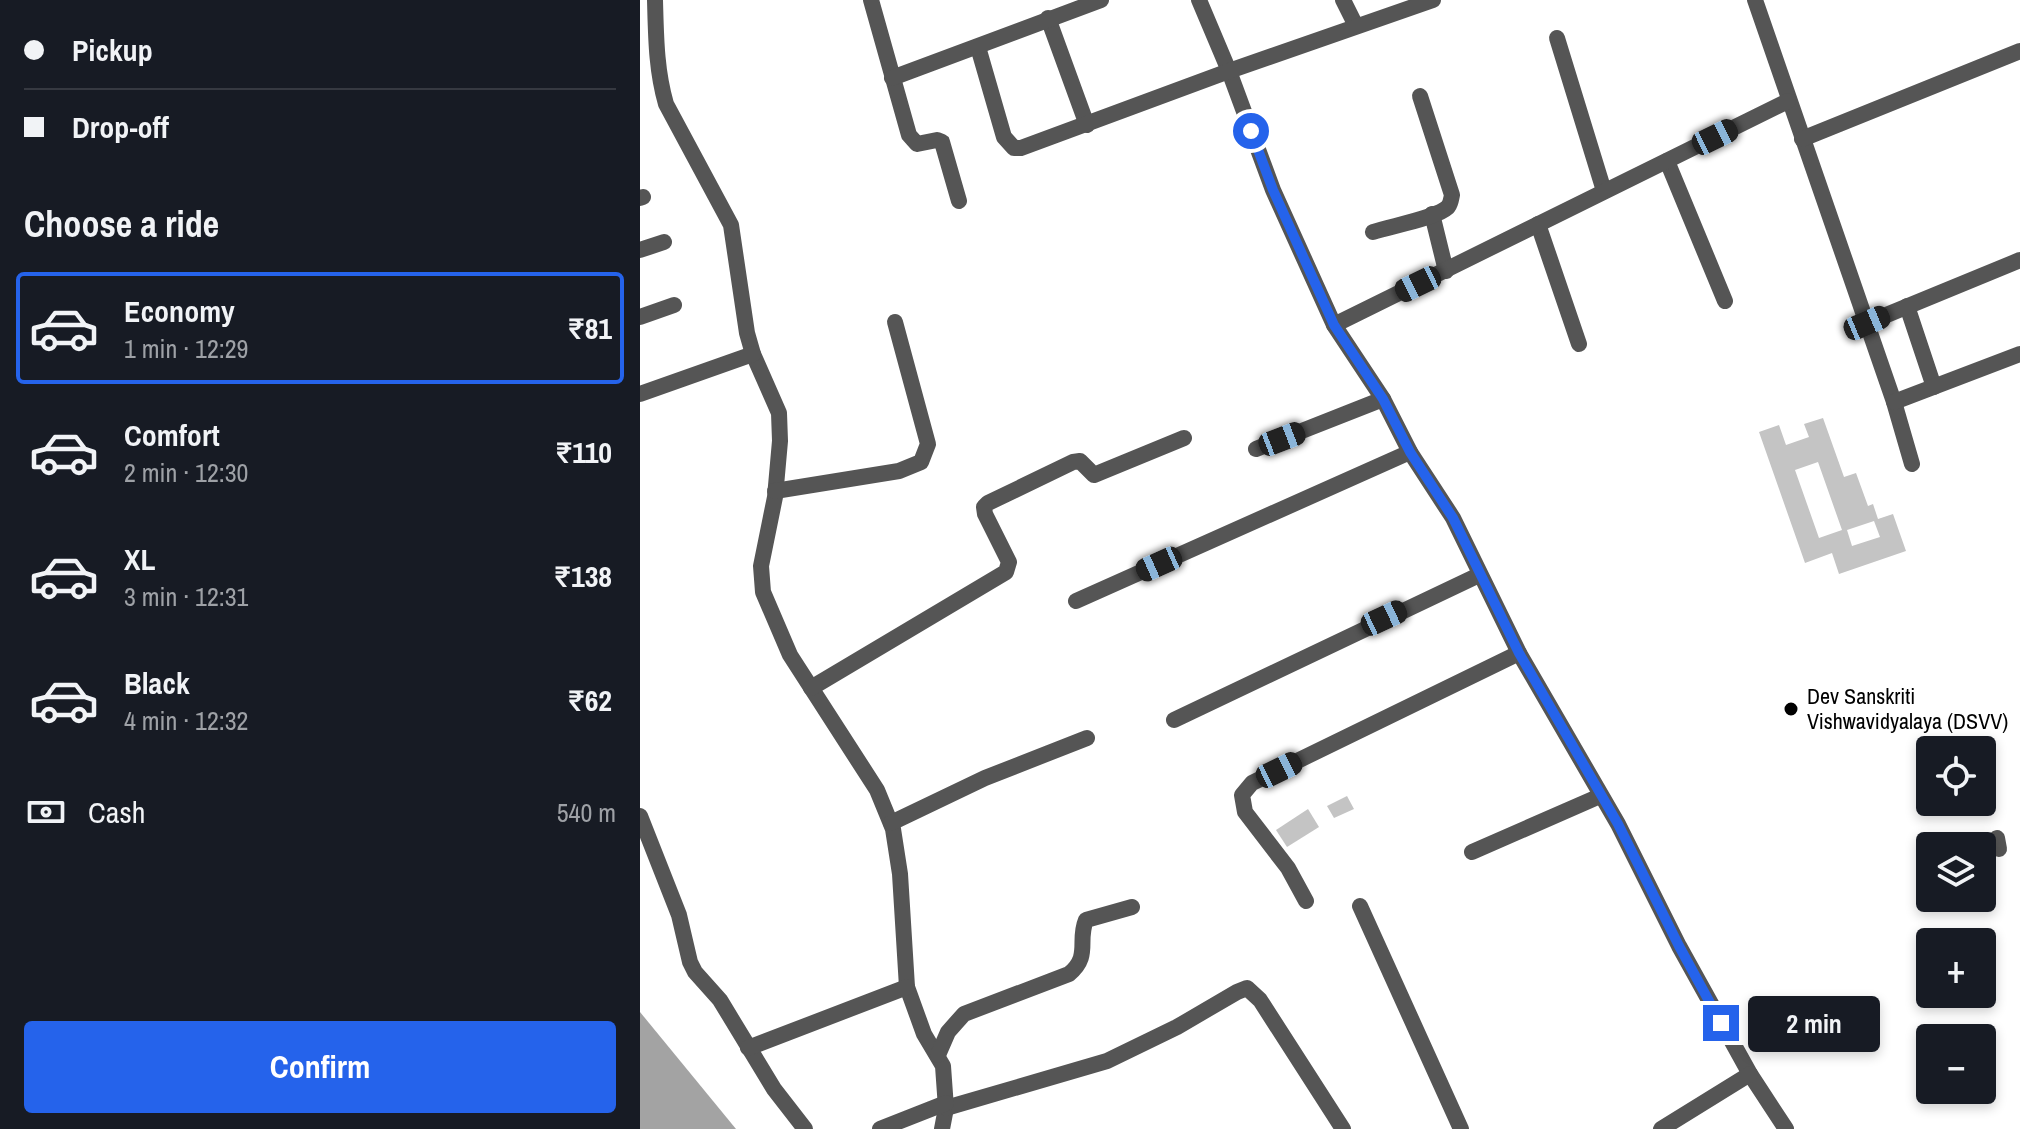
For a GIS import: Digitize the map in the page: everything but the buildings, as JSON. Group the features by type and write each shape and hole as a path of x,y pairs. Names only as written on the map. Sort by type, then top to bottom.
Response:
{"street":[{"path":"655,0 659,82 666,104 731,225 744,321 753,354 779,413 780,441 775,491 761,566 763,592 790,655 877,790 891,823 900,874 907,987 924,1034 943,1066 946,1106 942,1129"},
{"path":"871,0 912,139 917,144 937,140 944,145 959,201"},
{"path":"892,78 1101,0"},
{"path":"1199,0 1273,190 1334,325 1383,399 1410,452 1453,518 1519,653 1618,824 1679,946 1750,1074 1786,1129"},
{"path":"1343,0 1356,26"},
{"path":"978,47 1008,144 1021,148 1433,0"},
{"path":"1755,0 1894,402 1912,464"},
{"path":"1048,18 1087,125"},
{"path":"1557,38 1604,191"},
{"path":"1802,139 2020,51"},
{"path":"1373,232 1447,208 1452,195 1420,96"},
{"path":"1334,325 1788,101"},
{"path":"1667,161 1725,301"},
{"path":"1432,214 1446,271"},
{"path":"1538,224 1579,344"},
{"path":"640,250 664,242"},
{"path":"1867,323 2020,260"},
{"path":"640,317 674,305"},
{"path":"1907,306 1934,387"},
{"path":"775,491 899,471 921,462 928,444 895,322"},
{"path":"640,394 753,354"},
{"path":"1894,402 2020,354"},
{"path":"1256,449 1383,399"},
{"path":"811,688 1006,572 1009,562 984,511 988,503 1073,462 1080,461 1094,475 1184,438"},
{"path":"1076,601 1410,452"},
{"path":"1174,720 1479,575"},
{"path":"1306,901 1288,868 1245,812 1242,795 1245,789 1519,653"},
{"path":"891,823 985,778 1087,738"},
{"path":"1472,852 1600,796"},
{"path":"640,816 679,915 695,972 720,1000 774,1089 805,1129"},
{"path":"1360,906 1461,1129"},
{"path":"938,1055 948,1032 964,1014 1075,969 1083,954 1086,920 1132,907"},
{"path":"748,1048 907,987"},
{"path":"880,1129 946,1106 1107,1061 1247,988 1260,1000 1343,1129"},
{"path":"1661,1129 1750,1074"}],"shaded area":[{"path":"640,1012 736,1129 640,1129"}],"place":[{"name":"Dev Sanskriti Vishwavidyalaya (DSVV)","path":"1791,709"}],"route":[{"path":"1251,131 1273,190 1334,325 1383,399 1410,452 1453,518 1519,653 1618,824 1721,1023"}]}
